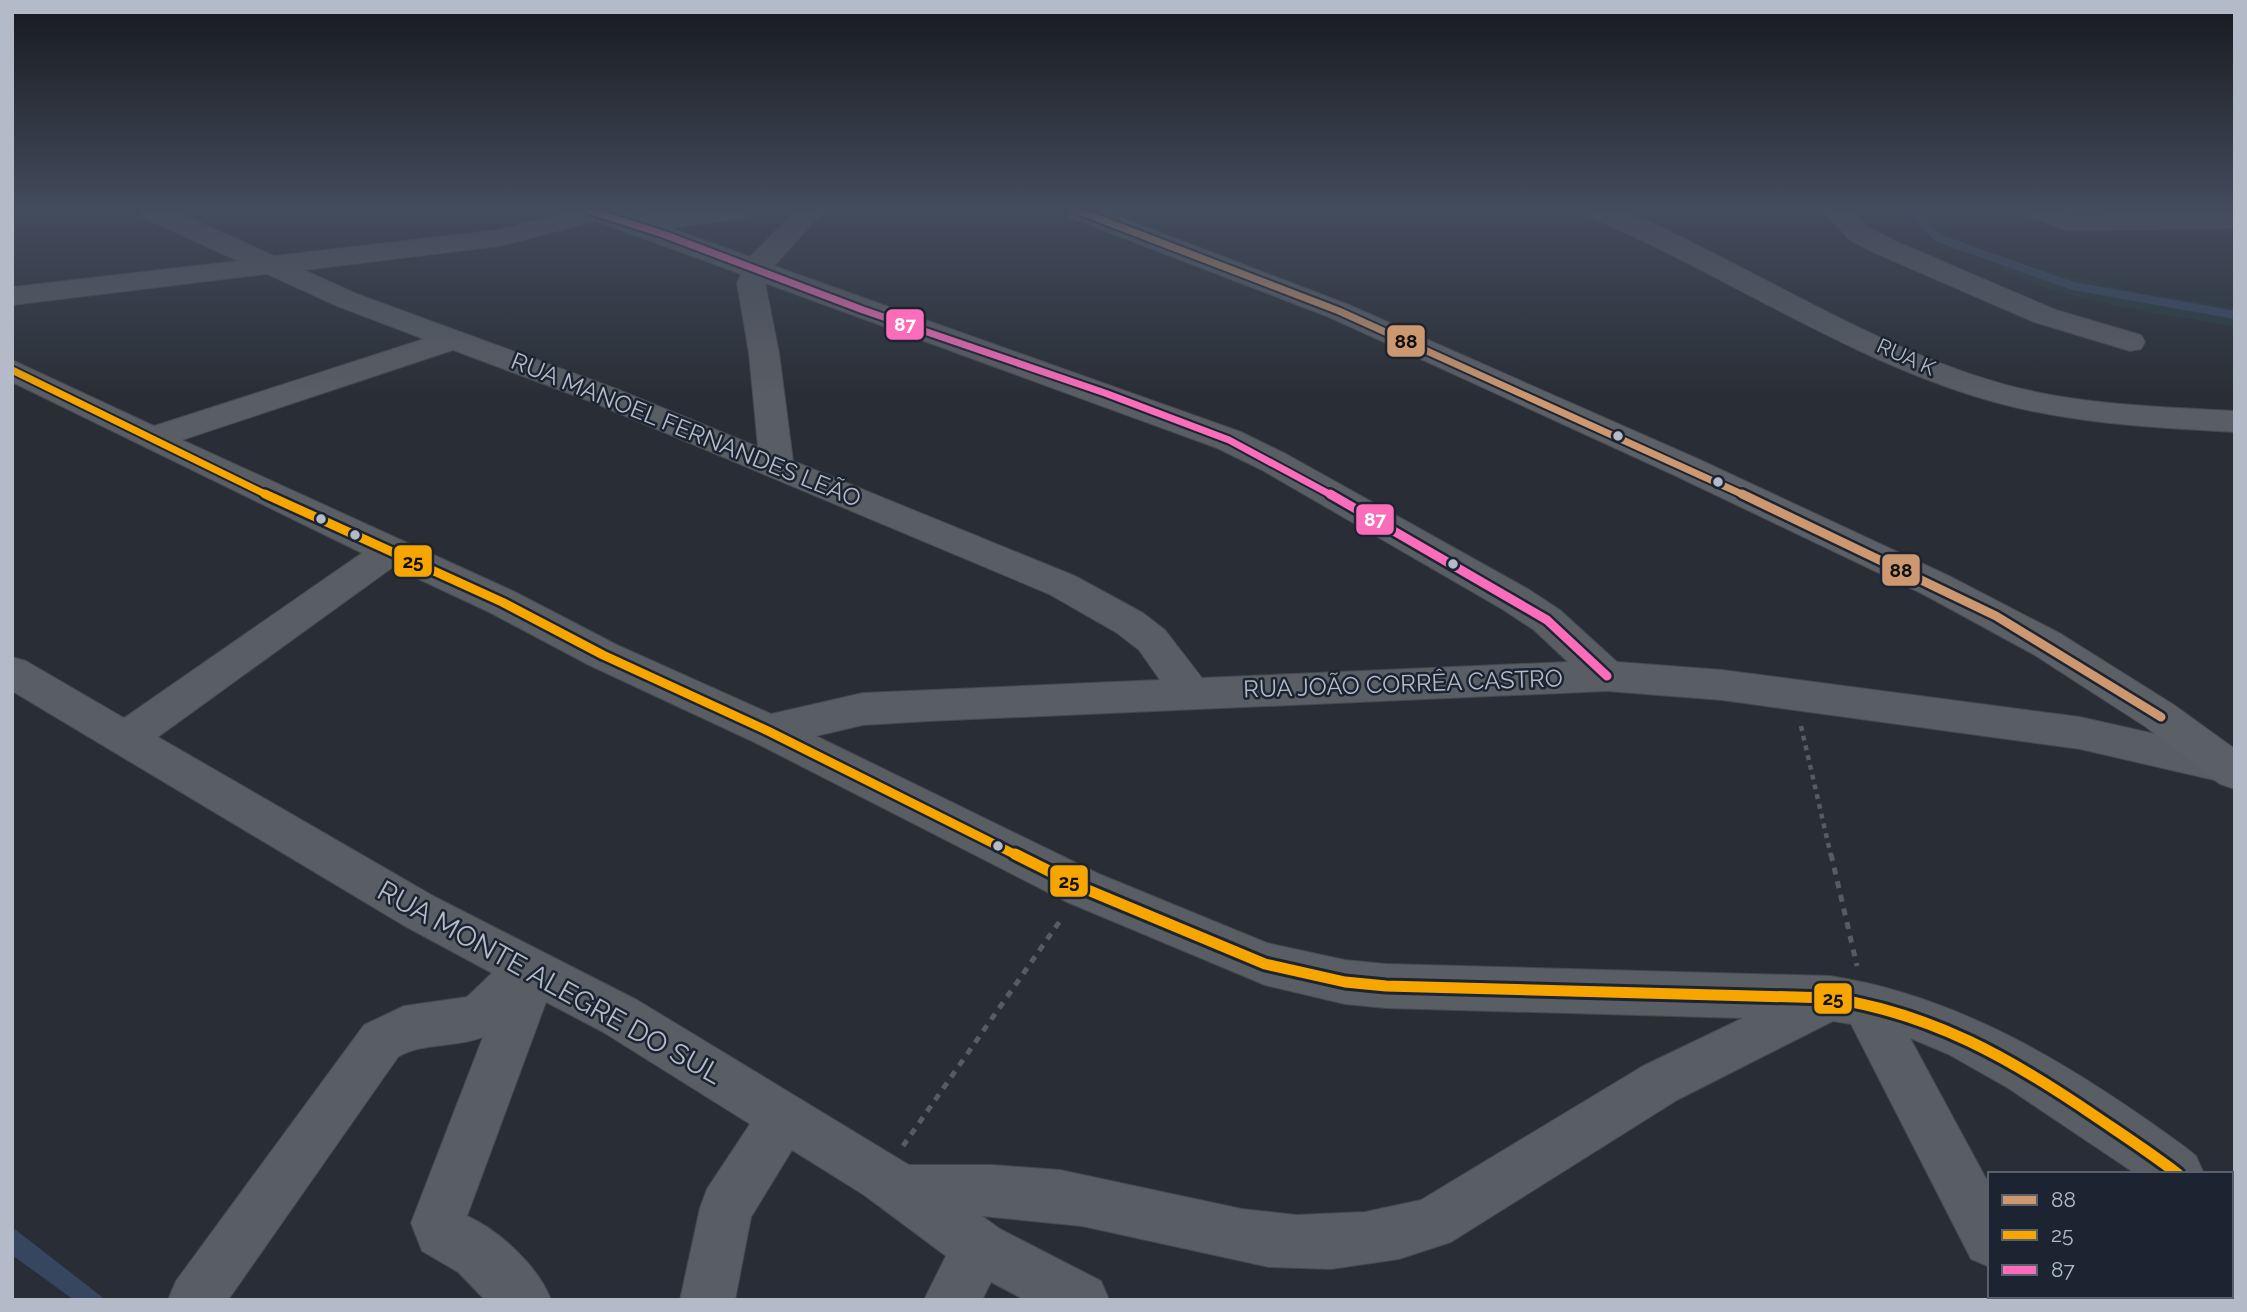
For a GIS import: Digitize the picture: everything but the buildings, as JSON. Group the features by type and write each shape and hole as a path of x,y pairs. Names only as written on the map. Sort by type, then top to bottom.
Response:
{"main road":[{"path":"1238,272 1339,311 1686,467 1996,615 2160,716 2231,769"}],"street":[{"path":"12,296 198,272"},
{"name":"RUA MANOEL FERNANDES LEÃO","path":"281,272 346,300 456,339 777,466 1062,585 1130,623 1152,640 1191,693"},
{"path":"755,272 751,283 765,353 777,466"},
{"path":"767,272 863,310 1199,428 1275,462 1515,599 1547,620 1607,676"},
{"name":"RUA K","path":"1731,272 1895,353 1984,389 2033,401 2094,411 2235,422"},
{"path":"1946,272 2045,316 2130,342"},
{"path":"153,438 456,339"},
{"path":"12,370 390,551 502,601 603,655 768,731 1083,888 1265,964 1345,982 1386,986 1848,1000 1950,1028 2001,1054 2175,1172"},
{"path":"124,740 390,551"},
{"name":"RUA MONTE ALEGRE DO SUL","path":"12,672 419,911 620,1016 892,1184 981,1248 1082,1300"},
{"name":"RUA JOÃO CORRÊA CASTRO","path":"768,731 863,709 1607,676 1795,694 2080,733 2231,769"},
{"name":"RUA JOÃO CORRÊA CASTRO","path":"2080,733 2111,732 2160,716"},
{"path":"195,1300 381,1041 391,1033 406,1028 483,1014 531,968"},
{"path":"524,1300 481,1253 465,1242 440,1232 438,1223 461,1165 470,1127 531,968"},
{"path":"892,1184 1029,1193 1084,1200 1246,1235 1295,1242 1391,1236 1432,1223 1660,1083 1848,1000"},
{"path":"1848,1000 1988,1237"},
{"path":"707,1300 726,1208 784,1117"},
{"path":"951,1300 981,1248"}],"path":[{"path":"1795,694 1848,1000"},
{"path":"892,1184 1083,888"}],"shaded area":[{"path":"2009,272 2052,272 2141,293 2235,308 2235,326 2110,304 2075,296"}],"water":[{"path":"12,1227 106,1300 74,1300 12,1255"}],"waterway":[{"path":"2034,272 2073,286 2235,315"}],"transit line":[{"name":"87","path":"764,272 863,310 1105,393 1229,440 1274,462 1515,599 1547,620 1607,676"},
{"name":"88","path":"1238,272 1339,311 1686,467 1996,616 2161,717"},
{"name":"25","path":"12,370 261,492 502,602 603,655 768,731 1083,888 1265,964 1345,982 1386,986 1830,998 1867,1004 1934,1024 1995,1053 2086,1110 2175,1172"}]}
